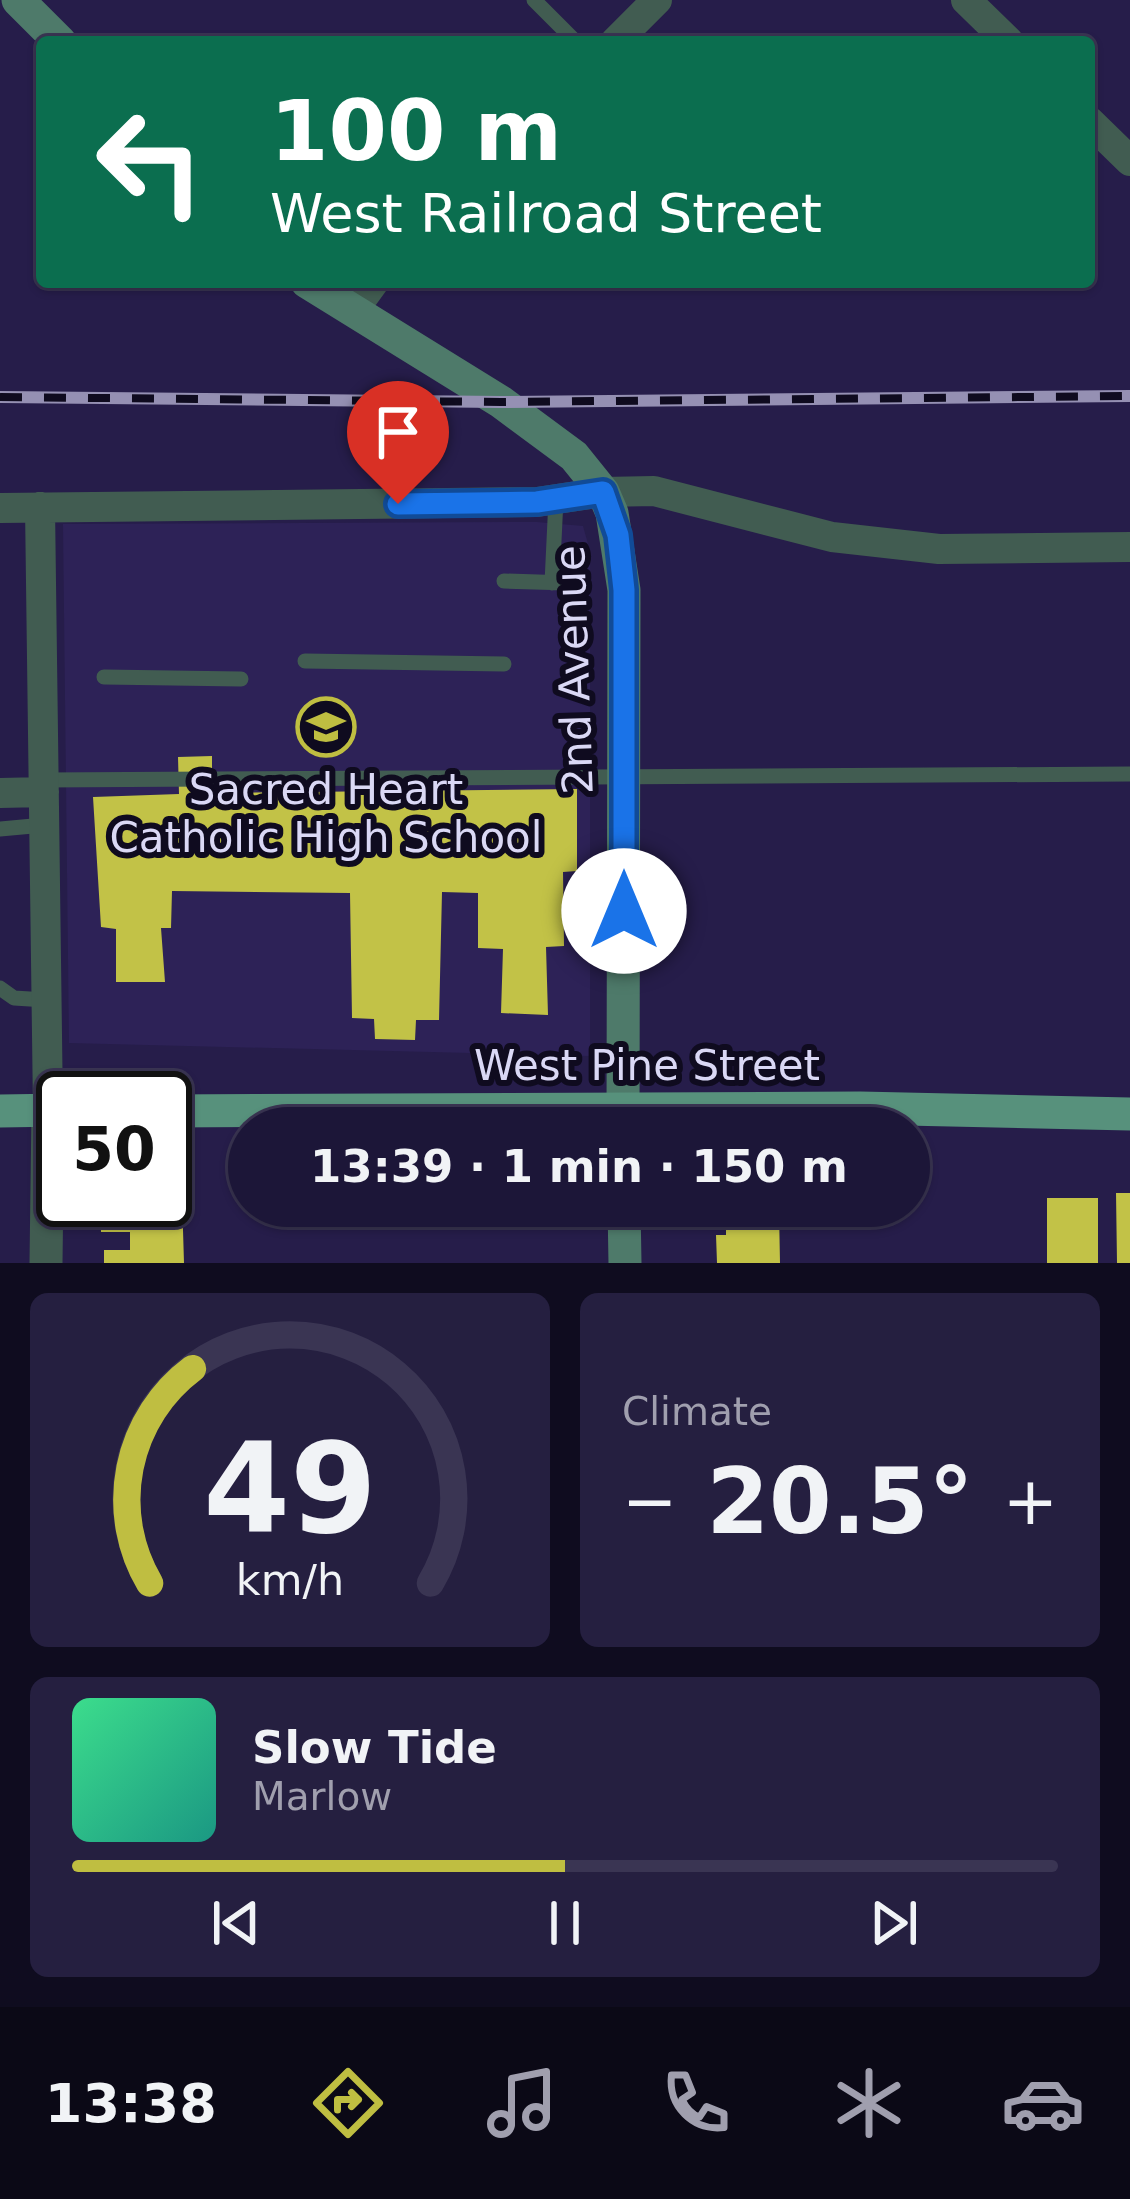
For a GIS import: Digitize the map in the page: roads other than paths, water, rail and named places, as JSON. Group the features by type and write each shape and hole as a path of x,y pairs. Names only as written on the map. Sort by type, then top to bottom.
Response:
{"main road":[{"path":"18,0 54,36"},
{"name":"2nd Avenue","path":"317,288 562,444 603,492 618,535 624,590 623,1107"},
{"path":"0,1111 36,1110"},
{"name":"West Pine Street","path":"930,1110 1130,1114"},
{"name":"West Pine Street","path":"192,1112 228,1112"},
{"path":"624,1227 625,1263"}],"street":[{"path":"621,36 657,0"},
{"path":"966,0 1003,36"},
{"path":"1095,127 1130,161"},
{"path":"353,311 370,288"},
{"path":"0,508 537,502 603,492 654,491 813,534 940,549 1130,547"},
{"path":"40,507 46,1000 52,1071"},
{"path":"0,793 43,786"},
{"path":"46,1263 48,1227"}],"lane":[{"path":"534,0 570,36"},
{"path":"504,581 560,583 556,499"},
{"path":"305,661 503,664"},
{"path":"104,677 241,679"},
{"path":"43,786 623,775 1130,774"},
{"path":"2,833 44,825"},
{"path":"0,988 14,998 46,1000"}],"railway":[{"path":"0,397 501,402 1130,396"}],"place":[{"name":"Sacred Heart Catholic High School","path":"326,727"}]}
